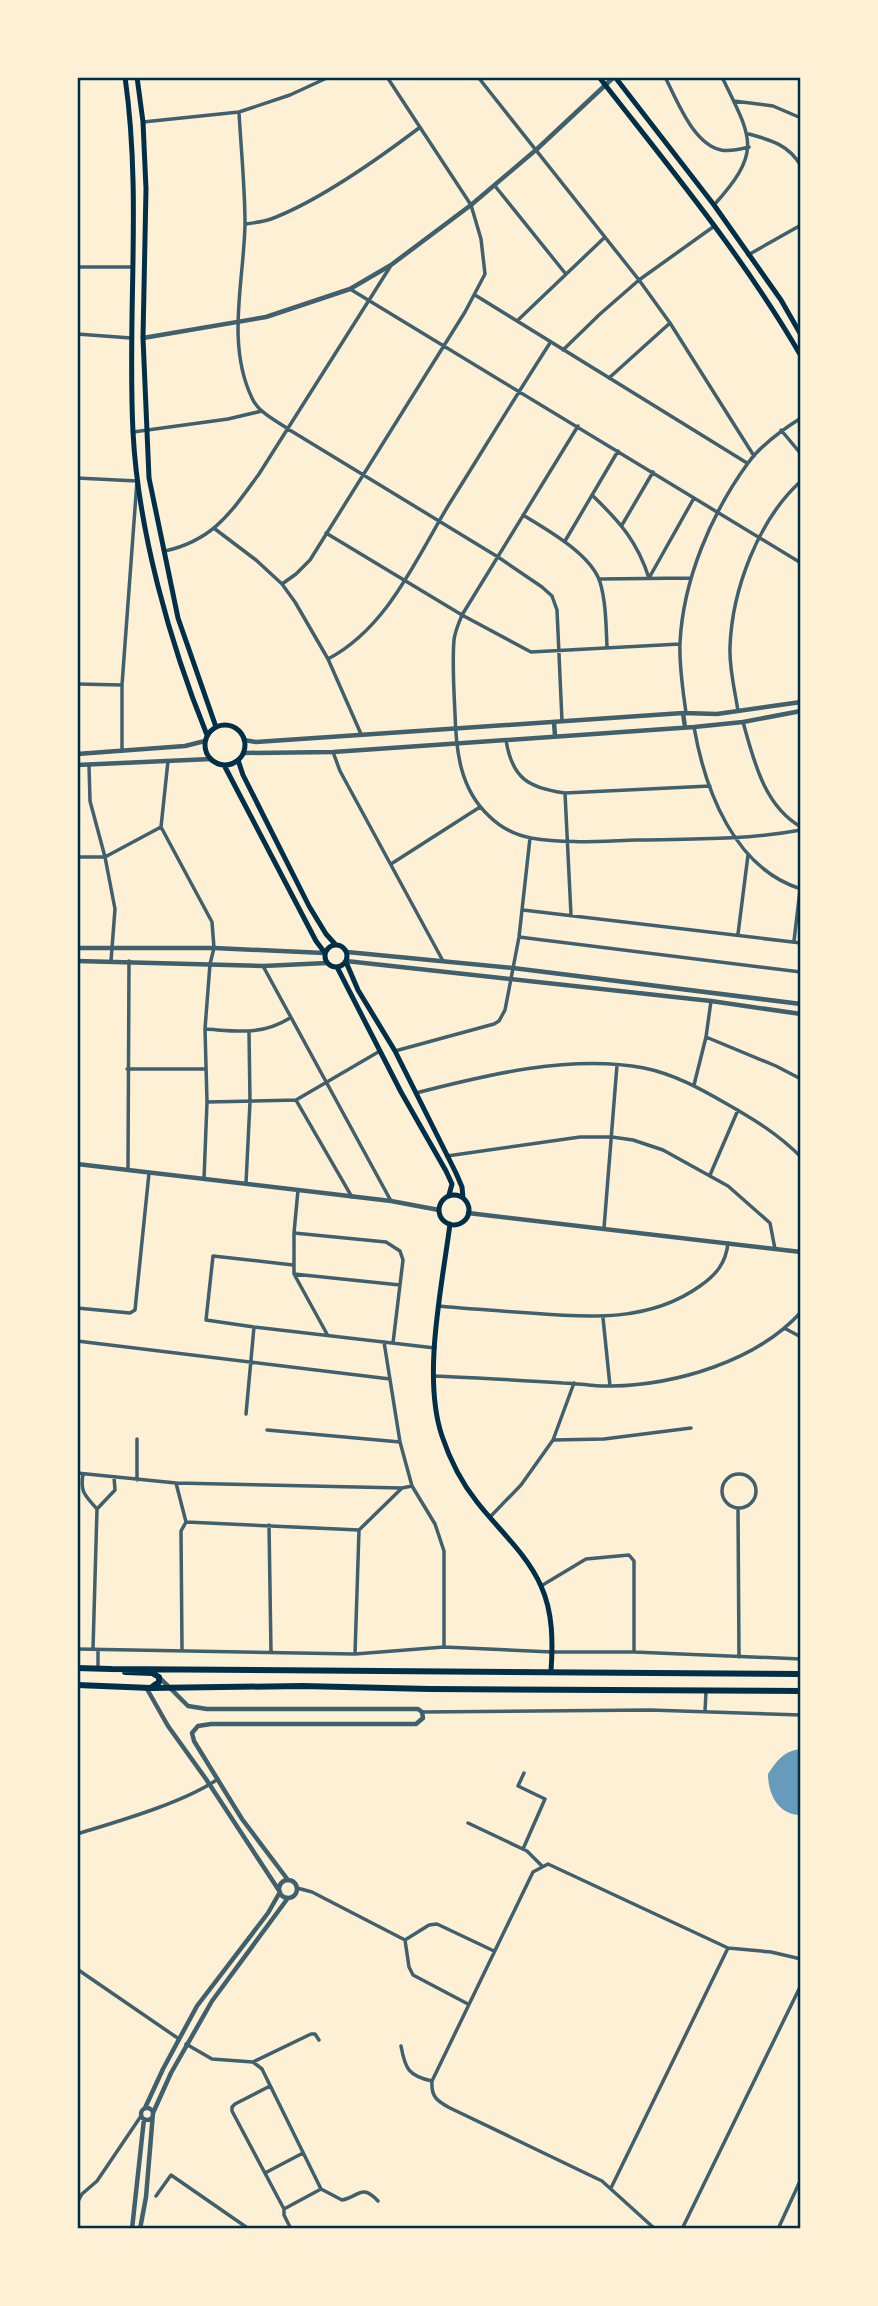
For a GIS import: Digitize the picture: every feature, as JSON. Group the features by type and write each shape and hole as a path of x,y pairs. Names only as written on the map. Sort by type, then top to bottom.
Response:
{"highway":[{"path":"77,1668 801,1674"},
{"path":"107,1669 135,1674 152,1673 159,1677 159,1682 149,1688"},
{"path":"77,1685 149,1688 302,1686 801,1691"}],"main road":[{"path":"125,77 131,122 134,186 131,338 133,432 137,481 151,554 169,624 206,738 207,754 211,760 224,765 316,941 325,953 327,963 337,967 446,1171 452,1184 449,1195"},
{"path":"137,77 143,122 146,189 143,338 149,478 178,618 216,727"},
{"path":"599,77 713,227 782,323 801,356"},
{"path":"615,77 714,205 781,300 801,335"},
{"path":"132,267 146,268"},
{"path":"137,481 149,478"},
{"path":"206,738 216,727 228,724 242,734 243,753 237,760 224,765"},
{"path":"237,760 309,906 335,944"},
{"path":"325,953 328,947 335,944 341,945 347,952 346,961 358,990 395,1051 462,1187 463,1198"},
{"path":"337,967 346,961"},
{"path":"449,1195 458,1195 468,1205 468,1213 463,1222 450,1224 442,1220 439,1210 442,1200 449,1195"},
{"path":"450,1224 435,1348 441,1433 459,1478 522,1555 541,1586 551,1630 551,1671"}],"street":[{"path":"143,122 239,112 329,77"},
{"path":"282,584 310,561 475,295 485,274 481,239 471,205 387,77"},
{"path":"478,77 639,280 670,323 754,456"},
{"path":"143,338 267,317 350,289 391,265 495,186 615,77"},
{"path":"665,77 685,117 700,138 721,150 749,147"},
{"path":"714,205 739,173 749,147 748,134 722,77"},
{"path":"734,101 773,106 801,118"},
{"path":"239,112 245,224 238,323 242,370 253,400 262,411 288,429 498,557 552,596 557,610 562,722"},
{"path":"245,224 270,220 304,203 386,152 420,127"},
{"path":"748,134 786,147 801,166"},
{"path":"495,186 565,273"},
{"path":"748,255 801,225"},
{"path":"563,350 639,280 713,227"},
{"path":"517,321 605,237"},
{"path":"163,551 183,547 215,529 259,474 391,265"},
{"path":"77,267 132,267"},
{"path":"350,289 801,563"},
{"path":"475,295 748,463"},
{"path":"609,378 670,323"},
{"path":"77,334 131,338"},
{"path":"328,659 355,642 406,581 439,522 550,343"},
{"path":"133,432 228,419 262,411"},
{"path":"685,727 680,644 690,578 719,513 748,463 781,430 801,418"},
{"path":"578,426 462,615 454,638 455,743 460,767 480,807 510,831 530,838 567,841 737,838 801,829"},
{"path":"781,430 801,454"},
{"path":"565,541 618,451"},
{"path":"622,526 653,472"},
{"path":"77,478 137,481 122,685 122,751"},
{"path":"738,711 730,650 733,608 745,571 772,516 801,481"},
{"path":"592,495 622,526 642,556 649,578"},
{"path":"649,578 695,497"},
{"path":"523,515 565,541 600,579 607,648"},
{"path":"215,529 256,560 282,584 296,602 328,659 362,735"},
{"path":"326,533 462,615 531,652 680,644"},
{"path":"600,579 690,578"},
{"path":"77,684 122,685"},
{"path":"244,740 256,743 685,713 718,714 801,702"},
{"path":"243,753 333,752 694,727 743,722 801,711"},
{"path":"554,722 555,736"},
{"path":"743,722 769,796 788,820 801,829"},
{"path":"694,727 699,755 729,831 756,865 789,885 801,888 794,942"},
{"path":"77,754 185,746 206,738"},
{"path":"506,740 516,773 532,785 547,791 565,793 710,786"},
{"path":"133,751 135,762"},
{"path":"333,752 340,771 443,961"},
{"path":"77,765 211,760"},
{"path":"168,761 161,827 212,922 214,948 210,964 205,1029 207,1102 204,1179"},
{"path":"89,765 90,801 105,857 114,909 111,961"},
{"path":"565,793 571,915"},
{"path":"391,864 480,807"},
{"path":"77,857 105,857 161,827"},
{"path":"395,1051 499,1021 505,1010 520,937 530,838"},
{"path":"738,935 748,853"},
{"path":"523,910 801,943"},
{"path":"520,937 801,972"},
{"path":"77,948 214,948 325,953"},
{"path":"347,952 513,968 801,1004"},
{"path":"77,961 263,966 327,963"},
{"path":"128,1170 129,961"},
{"path":"346,961 711,1001 801,1014"},
{"path":"263,966 391,1201"},
{"path":"694,1086 706,1037 711,1001"},
{"path":"205,1029 249,1032 276,1027 290,1018"},
{"path":"246,1184 250,1102 249,1032"},
{"path":"706,1037 801,1079"},
{"path":"207,1102 296,1100 380,1051"},
{"path":"416,1093 512,1072 585,1063 617,1065 664,1074 694,1086 782,1137 801,1157"},
{"path":"604,1228 617,1065"},
{"path":"127,1069 205,1069"},
{"path":"296,1100 352,1197"},
{"path":"710,1175 738,1110"},
{"path":"446,1156 580,1137 633,1140 663,1150 710,1175 748,1203 769,1223 775,1249"},
{"path":"77,1177 78,1164 391,1201 439,1210"},
{"path":"77,1308 130,1313 135,1310 149,1173"},
{"path":"298,1191 294,1274 328,1334"},
{"path":"468,1213 801,1252"},
{"path":"294,1233 386,1242 394,1246 402,1255 393,1343"},
{"path":"439,1306 603,1318 644,1312 693,1291 719,1269 727,1257 728,1243"},
{"path":"293,1265 212,1257 206,1320 435,1348"},
{"path":"294,1274 400,1285"},
{"path":"435,1376 610,1387 663,1381 719,1365 765,1344 786,1329 801,1312"},
{"path":"603,1318 610,1387"},
{"path":"246,1414 254,1327"},
{"path":"786,1329 801,1337"},
{"path":"77,1341 390,1379"},
{"path":"384,1342 400,1442 412,1486 435,1524 444,1551 444,1647"},
{"path":"490,1517 521,1485 553,1440 574,1383"},
{"path":"553,1440 604,1439 691,1428"},
{"path":"267,1430 400,1442"},
{"path":"136,1439 137,1480"},
{"path":"77,1473 176,1483 402,1488 412,1486"},
{"path":"83,1474 83,1493 97,1508 98,1669"},
{"path":"737,1475 748,1477 756,1491 749,1504 738,1508 728,1504 722,1494 725,1482 737,1475"},
{"path":"97,1508 115,1490 114,1477"},
{"path":"176,1483 186,1522 181,1531 182,1650"},
{"path":"355,1654 359,1530 402,1488"},
{"path":"738,1508 739,1657"},
{"path":"186,1522 359,1530"},
{"path":"268,1525 271,1652"},
{"path":"541,1586 586,1559 629,1555 634,1562 634,1652"},
{"path":"77,1649 355,1654 444,1647 801,1659"},
{"path":"159,1677 188,1706 207,1709 418,1709 422,1712 650,1710 801,1715"},
{"path":"149,1688 168,1726 280,1892 288,1898"},
{"path":"705,1712 706,1691"},
{"path":"405,1940 312,1892 297,1888 294,1882 288,1880 265,1853 242,1819 194,1741 192,1732 198,1726 211,1724 416,1724 423,1718 422,1712"},
{"path":"523,1849 545,1800 518,1786 524,1773"},
{"path":"77,1834 152,1809 219,1779"},
{"path":"468,1823 523,1849 542,1866"},
{"path":"257,1859 265,1853"},
{"path":"655,2229 602,2181 436,2100 431,2090 432,2081 468,2004 533,1872 548,1864 728,1948 771,1952 801,1959"},
{"path":"145,2108 150,2109 153,2114 146,2197 140,2229 133,2227 142,2135 141,2110 145,2108 197,2006 268,1913 280,1892 280,1885 288,1880"},
{"path":"143,2118 150,2119 153,2114 186,2044 212,2001 297,1888"},
{"path":"405,1940 429,1925 437,1924 494,1951"},
{"path":"405,1940 409,1967 413,1975 468,2004"},
{"path":"611,2188 728,1948"},
{"path":"77,1969 179,2039"},
{"path":"682,2229 801,1985"},
{"path":"186,2044 212,2059 253,2062 311,2034 315,2034 319,2040"},
{"path":"401,2046 405,2068 418,2078 432,2081"},
{"path":"253,2062 262,2069 321,2189 342,2200 363,2191 377,2201"},
{"path":"270,2086 232,2106 232,2111 284,2210 291,2229"},
{"path":"77,2203 143,2118"},
{"path":"265,2173 303,2153"},
{"path":"156,2196 171,2175 249,2229"},
{"path":"778,2229 801,2179"},
{"path":"284,2210 321,2189"},
{"path":"77,2190 82,2194"}],"water":[{"path":"801,1749 801,1815 780,1807 772,1796 768,1774 782,1757"}]}
